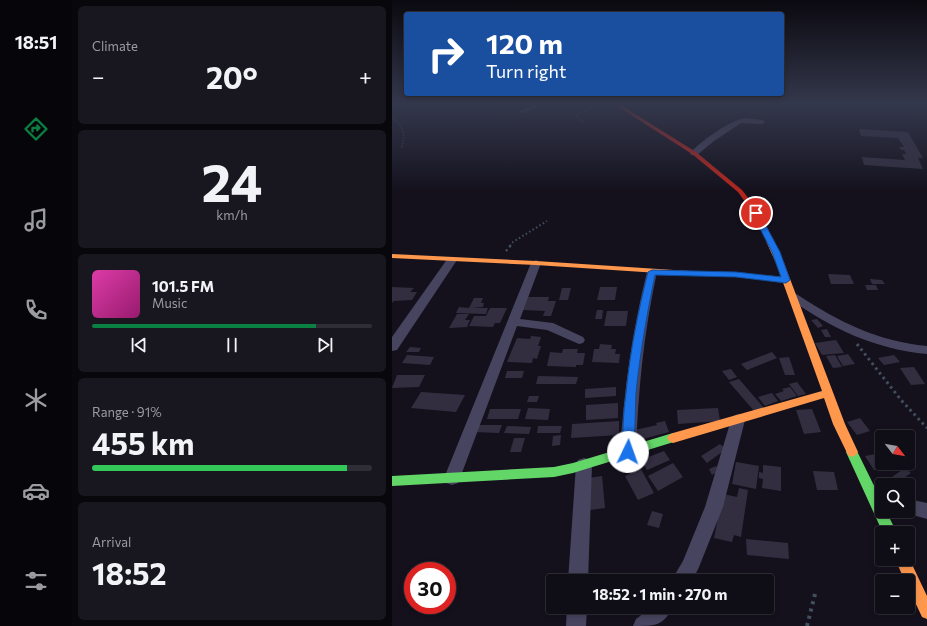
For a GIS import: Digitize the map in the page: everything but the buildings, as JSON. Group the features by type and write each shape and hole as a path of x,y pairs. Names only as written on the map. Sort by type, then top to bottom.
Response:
{"street":[{"path":"663,133 694,153 733,185 744,196 764,228 776,252 794,297 850,451 875,499"},
{"path":"694,153 720,133"},
{"path":"392,256 536,263 652,272 736,275 786,280"},
{"path":"392,347 452,260"},
{"path":"452,478 536,263"},
{"path":"628,452 633,372 642,316 652,272"},
{"path":"794,297 845,328 884,344 927,350"},
{"path":"513,322 549,326 578,340"},
{"path":"392,480 554,472 584,465 828,393"},
{"path":"686,574 690,567 714,507 738,420"},
{"path":"578,574 584,465"},
{"path":"915,508 927,510"},
{"path":"905,566 927,612"},
{"path":"576,614 576,626"},
{"path":"644,626 659,614"}],"path":[{"path":"401,149 404,144 404,133"},
{"path":"502,261 506,250 513,242 547,222"},
{"path":"845,328 881,375 927,428"},
{"path":"807,626 815,594"}],"traffic: fast":[{"path":"689,273 736,275 786,280"},
{"path":"392,481 554,472 573,468 673,438"},
{"path":"852,452 887,526"}],"traffic: slow":[{"path":"770,241 780,263 839,424 852,452"},
{"path":"392,256 536,263 689,273"},
{"path":"673,438 827,393"},
{"path":"905,566 927,612"}],"traffic: jam":[{"path":"663,133 694,153 740,191 756,213 770,241"}],"route":[{"path":"628,452 633,372 642,316 652,272 736,275 786,280 776,252 756,213"}]}
